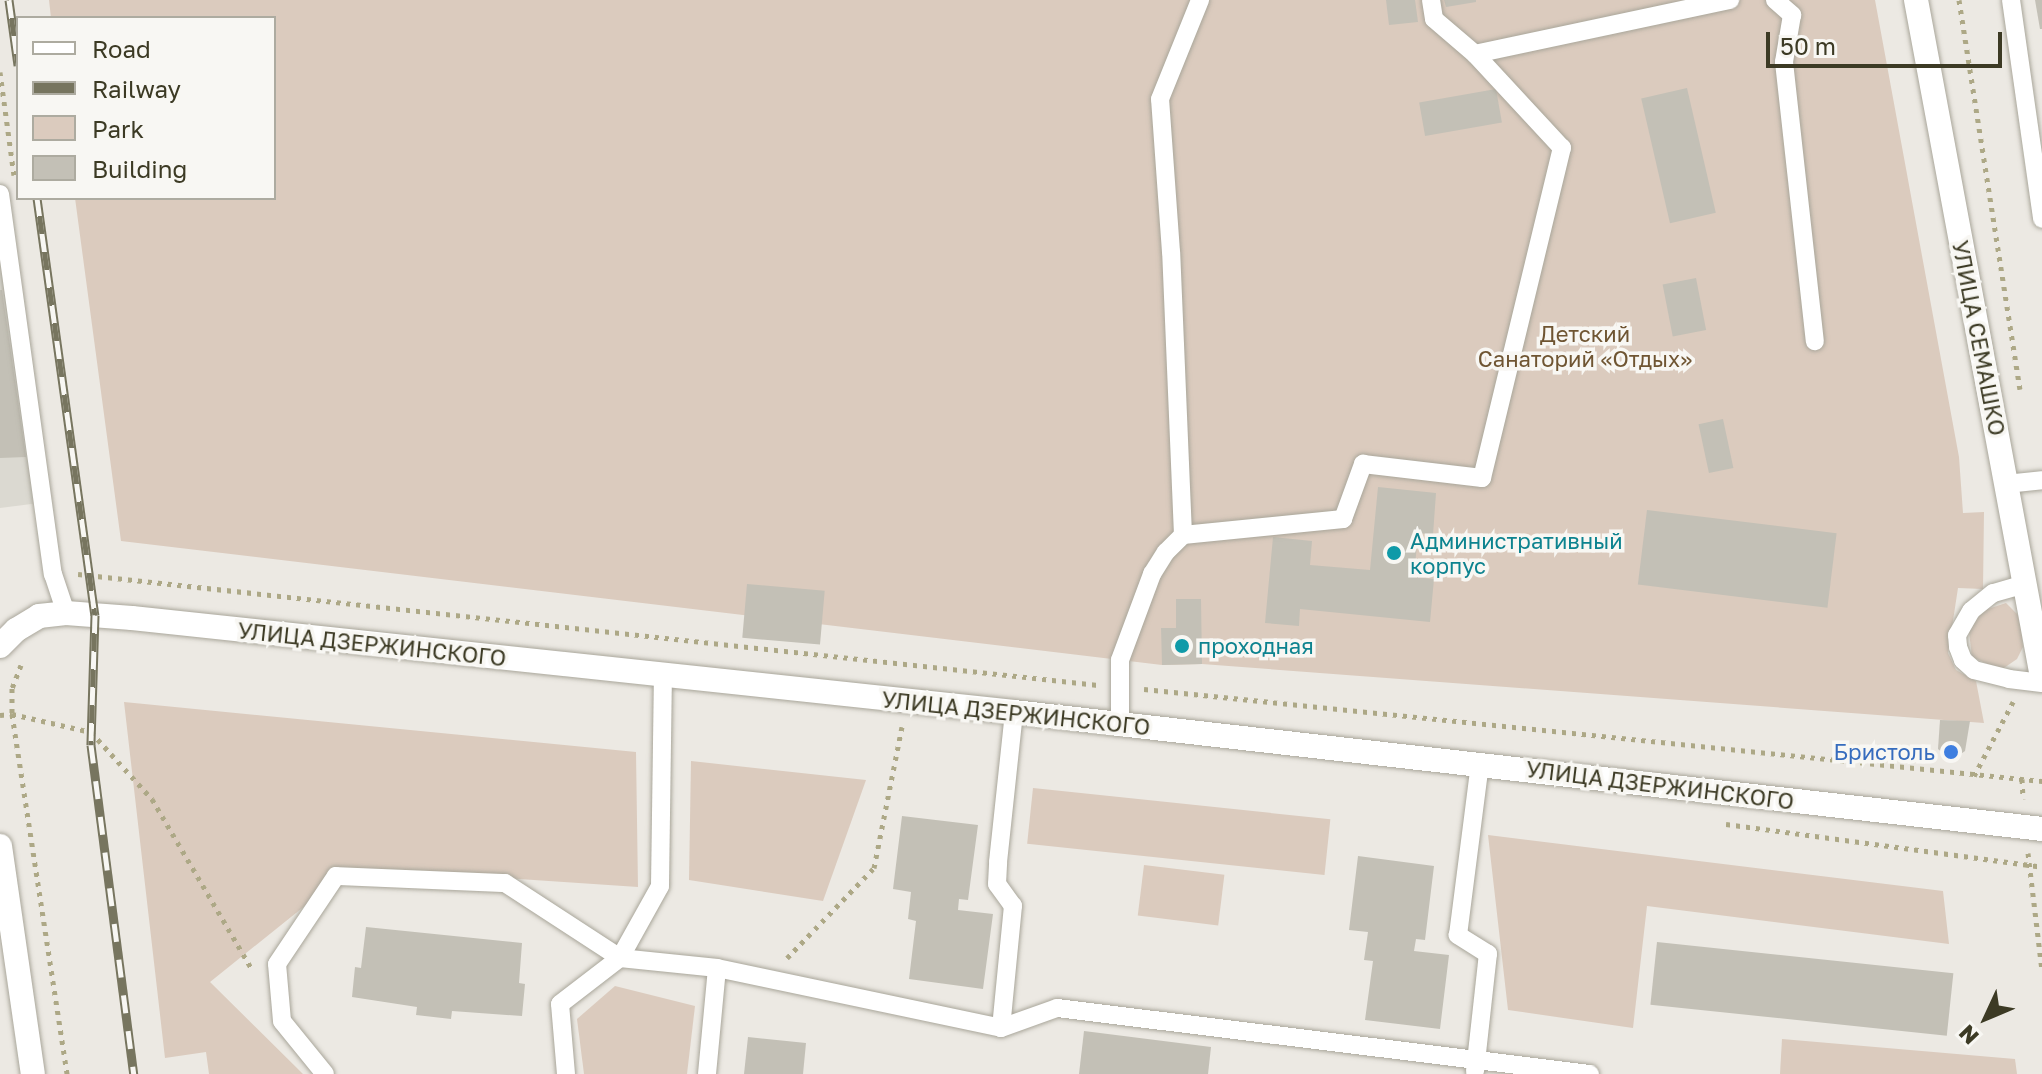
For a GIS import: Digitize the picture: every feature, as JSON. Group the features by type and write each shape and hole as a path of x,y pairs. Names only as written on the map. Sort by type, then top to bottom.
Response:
{"main road":[{"name":"УЛИЦА СЕМАШКО","path":"1916,0 2025,584 2036,680"},
{"name":"УЛИЦА ДЗЕРЖИНСКОГО","path":"1,642 39,616 66,613 1014,712 2034,828"},
{"path":"0,846 33,1074"}],"lane":[{"path":"1183,535 1171,252 1160,99 1200,0"},
{"path":"1120,724 1120,660 1152,574 1166,552 1183,535 1343,519 1363,464 1482,478 1562,148 1475,54 1434,19 1431,0"},
{"path":"1475,54 1730,0"},
{"path":"1775,0 1792,15 1784,62 1815,341"},
{"path":"2011,0 2042,219"},
{"path":"0,194 53,574 66,613"},
{"path":"2006,484 2042,480"},
{"path":"2025,584 1993,593 1971,611 1957,635 1963,660 1974,670 2036,680"},
{"path":"566,1074 560,1004 620,958 660,886 663,675"},
{"path":"1001,1028 1013,906 997,884 1014,712"},
{"path":"1476,1068 1488,954 1458,935 1480,764"},
{"path":"325,1074 282,1021 277,964 336,876 505,883 620,958 717,968 1001,1028 1057,1008 1476,1068 1590,1074"},
{"path":"707,1074 717,968"}],"path":[{"path":"1959,0 2022,404"},
{"path":"69,572 1121,687 2042,781"},
{"path":"27,653 12,688 12,714 67,1074"},
{"path":"1974,776 2036,680"},
{"path":"0,715 12,714 91,732 152,799 259,982"},
{"path":"887,725 917,729"},
{"path":"767,979 874,868 902,727"},
{"path":"2022,779 2034,828 2028,864 2042,971"},
{"path":"1713,822 2042,867"}],"shaded area":[{"path":"0,220 47,502 0,508"}],"green space":[{"name":"Детский Санаторий «Отдых»","path":"49,0 1875,0 1959,457 1963,513 1984,512 1983,589 1958,588 1948,653 1956,670 1976,681 1984,723 1202,664 1162,665 121,541 75,200 276,200 276,16 51,16"},
{"path":"2006,603 2020,617 2023,647 2017,659 2001,670 1972,657 1969,632 1982,611"},
{"path":"124,702 636,752 638,887 352,868 210,982 303,1074 209,1074 206,1052 165,1058"},
{"path":"691,761 866,780 823,901 689,880"},
{"path":"1033,788 1330,819 1325,875 1027,844"},
{"path":"1488,835 1943,891 1949,944 1647,906 1633,1028 1508,1010"},
{"path":"1144,865 1224,875 1218,925 1138,916"},
{"path":"615,986 695,1006 687,1074 584,1074 577,1019"},
{"path":"1782,1039 2015,1059 2017,1074 1780,1074"}],"building":[{"path":"1386,0 1415,0 1418,22 1389,25"},
{"path":"1444,0 1476,0 1476,2 1446,7"},
{"path":"2035,0 2042,0 2042,29 2040,29"},
{"path":"1687,88 1716,213 1670,223 1641,99"},
{"path":"1496,89 1502,122 1425,136 1419,103"},
{"path":"1696,278 1706,330 1673,337 1663,284"},
{"path":"2,290 26,457 0,458"},
{"path":"1723,419 1733,468 1709,473 1699,424"},
{"name":"Административный корпус","path":"1378,487 1436,493 1433,535 1418,533 1414,577 1434,579 1430,622 1300,609 1299,626 1265,623 1273,537 1312,541 1310,565 1370,570"},
{"path":"1647,510 1837,533 1827,608 1638,584"},
{"path":"747,584 825,591 820,645 742,638"},
{"name":"проходная","path":"1176,599 1201,599 1202,664 1162,665 1161,628 1176,628"},
{"path":"1940,720 1970,721 1965,751 1952,760 1938,749"},
{"path":"902,816 978,825 968,900 959,899 958,910 993,914 983,989 909,979 916,921 908,919 911,892 893,889"},
{"path":"1358,856 1434,866 1425,940 1416,939 1414,951 1449,955 1440,1029 1365,1020 1373,961 1364,960 1368,932 1349,930"},
{"path":"366,927 522,943 519,983 525,984 522,1016 452,1011 451,1019 416,1015 417,1007 352,997 355,967 361,968"},
{"path":"1657,942 1953,973 1947,1036 1650,1005"},
{"path":"1084,1031 1211,1047 1208,1074 1079,1074"},
{"path":"748,1037 806,1043 803,1074 744,1074"}],"railway":[{"path":"9,0 16,51"},
{"path":"37,200 95,615 91,745 134,1074"}],"place":[{"name":"Административный корпус","path":"1394,553"},
{"name":"проходная","path":"1182,646"},
{"name":"Бристоль","path":"1951,752"}]}
